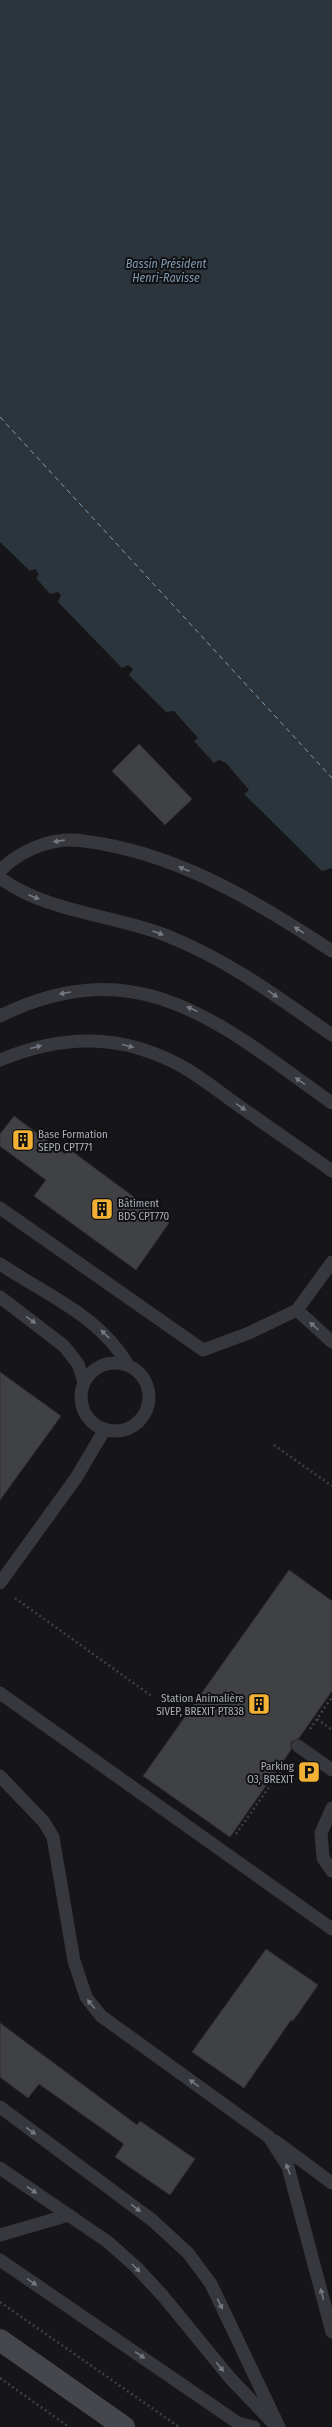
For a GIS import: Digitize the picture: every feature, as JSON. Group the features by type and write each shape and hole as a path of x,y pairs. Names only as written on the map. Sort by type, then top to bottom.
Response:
{"street":[{"path":"0,2340 124,2427"}],"lane":[{"path":"0,871 13,859 58,841 73,840 116,846 157,858 214,882 262,907 332,951"},
{"path":"0,878 22,892 48,903 134,924 198,950 255,982 332,1035"},
{"path":"0,1016 34,1001 75,992 114,990 166,999 218,1023 332,1103"},
{"path":"0,1060 47,1044 89,1039 148,1051 184,1068 332,1170"},
{"path":"0,1208 203,1350 249,1333 297,1310 332,1262"},
{"path":"0,1264 52,1295 100,1329 114,1342 128,1365"},
{"path":"0,1297 64,1346 78,1364 84,1382"},
{"path":"297,1310 332,1342"},
{"path":"106,1363 128,1365 135,1368 145,1379 149,1394 147,1408 134,1426 120,1431 105,1429 92,1423 84,1411 81,1396 84,1382 93,1370 106,1363"},
{"path":"0,1583 76,1478 105,1429"},
{"path":"0,1693 332,1929"},
{"path":"298,1746 332,1770"},
{"path":"0,1776 44,1822 53,1837 74,1961 86,1997 102,2016 332,2183"},
{"path":"332,1808 321,1833 322,1858 332,1871"},
{"path":"0,2107 152,2220 188,2253 211,2284 279,2427"},
{"path":"269,2136 288,2167 332,2332"},
{"path":"0,2168 108,2242 136,2267 163,2296 230,2378 276,2427"},
{"path":"0,2235 69,2215"},
{"path":"0,2260 238,2423 254,2427"}],"path":[{"path":"274,1445 332,1486"},
{"path":"11,1595 153,1697"},
{"path":"236,1834 332,1697"},
{"path":"317,1719 332,1730"},
{"path":"0,2302 180,2427"},
{"path":"0,2378 69,2427"}],"water":[{"name":"Bassin Président Henri-Ravisse","path":"0,0 332,0 332,868 322,871 244,794 249,790 226,763 219,760 214,763 194,741 198,738 174,711 166,712 129,675 133,669 128,665 122,668 58,602 61,595 58,592 50,594 36,578 39,574 35,569 30,571 0,542"}],"building":[{"path":"139,744 192,799 165,825 112,771"},
{"name":"Bâtiment BDS CPT770","path":"14,1116 65,1154 69,1149 169,1223 136,1270 34,1196 46,1180 0,1146 0,1134"},
{"path":"0,1372 61,1416 0,1500"},
{"name":"Station Animalière SIVEP, BREXIT PT838","path":"289,1570 332,1601 332,1691 299,1738 291,1742 291,1750 230,1837 143,1776"},
{"path":"266,1949 318,1985 293,2021 291,2020 244,2088 192,2052"},
{"path":"0,2023 137,2125 140,2121 195,2159 170,2195 115,2157 124,2144 39,2084 28,2098 0,2077"}],"ferry route":[{"path":"0,417 332,778"}],"place":[{"name":"Base Formation SEPD CPT771","path":"23,1140"},
{"name":"Bâtiment BDS CPT770","path":"102,1209"},
{"name":"Station Animalière SIVEP, BREXIT PT838","path":"259,1704"},
{"name":"Parking O3, BREXIT","path":"309,1772"}]}
